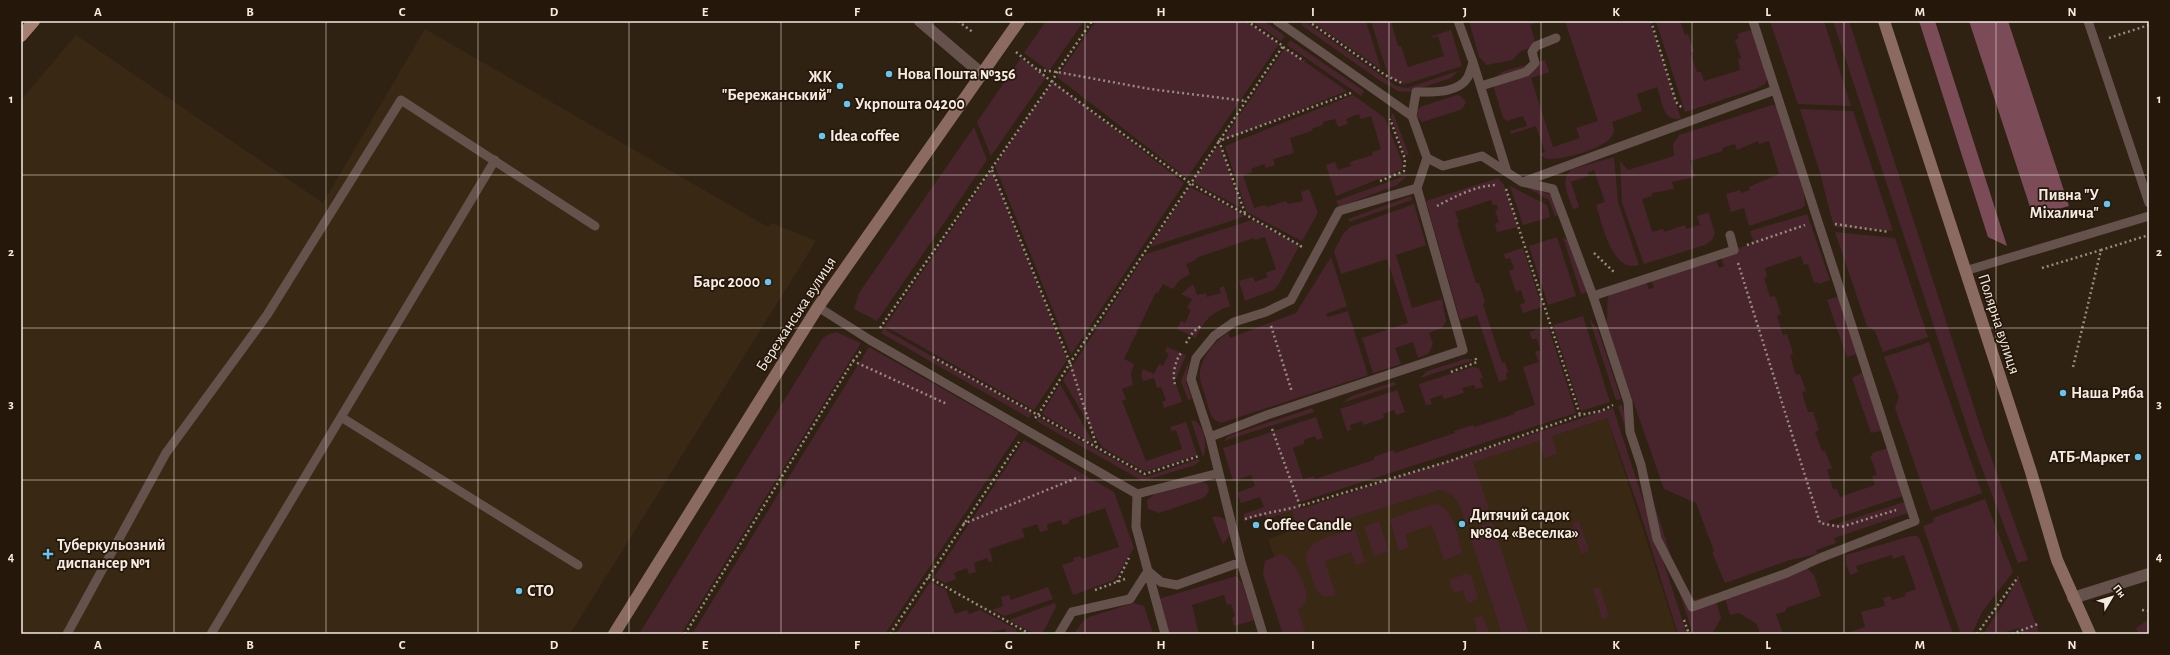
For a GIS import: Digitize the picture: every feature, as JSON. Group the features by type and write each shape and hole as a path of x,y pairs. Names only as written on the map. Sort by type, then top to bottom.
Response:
{"main road":[{"path":"21,36 34,21"}],"street":[{"path":"920,21 982,74"},
{"name":"Бережанська вулиця","path":"614,634 818,307 1019,21"},
{"name":"Полярна вулиця","path":"1884,21 2031,472 2057,560 2090,634"},
{"path":"2073,598 2149,574"}],"lane":[{"path":"1277,21 1412,116"},
{"path":"1458,21 1481,86 1507,172"},
{"path":"1427,158 1443,166 1482,156 1522,182 1554,189 1593,296 1628,402 1630,432 1641,465 1658,539 1692,607 1787,573 1820,558 1915,521 1753,21"},
{"path":"2088,21 2149,203"},
{"path":"1481,86 1526,72 1535,63 1532,52 1536,46 1556,38"},
{"path":"1210,437 1268,415 1463,350 1417,188 1427,158 1412,116 1416,92 1438,93 1456,87 1468,78 1473,62"},
{"path":"1522,182 1775,90"},
{"path":"67,634 166,453 267,315 401,100 596,226"},
{"path":"211,634 495,160"},
{"path":"1263,634 1241,562 1210,437 1191,378 1196,358 1214,336 1234,322 1266,312 1291,300 1339,211 1417,188"},
{"path":"1965,271 2149,216"},
{"path":"1593,296 1734,250 1730,235"},
{"path":"818,307 870,340 1136,494 1219,474"},
{"path":"341,417 578,564"},
{"path":"1136,494 1136,527 1165,634"},
{"path":"1148,571 1161,582 1177,585 1241,562"},
{"path":"1059,634 1072,612 1130,599 1148,571"}],"path":[{"path":"958,21 974,33"},
{"path":"887,331 880,327 992,169 1092,21"},
{"path":"890,634 1038,415 1070,363 1283,46 1247,21"},
{"path":"1308,21 1385,75 1406,85"},
{"path":"1651,21 1676,102 1681,108 1687,108"},
{"path":"2096,43 2149,25"},
{"path":"1016,52 1052,82 1190,183 1301,246"},
{"path":"1038,70 1057,72 1150,89 1246,101"},
{"path":"1219,141 1350,93 1357,96"},
{"path":"1378,182 1404,171 1405,159 1388,115"},
{"path":"1219,141 1246,214"},
{"path":"992,169 1070,363 1097,448"},
{"path":"1889,232 1817,221 1734,250 1820,523 1841,527 1902,508"},
{"path":"2042,268 2149,235"},
{"path":"1298,253 1305,240"},
{"path":"1589,249 1616,274 1621,274"},
{"path":"2073,367 2101,250"},
{"path":"1266,312 1296,406"},
{"path":"928,354 1038,415"},
{"path":"685,634 853,361 951,406"},
{"path":"1232,523 1263,513 1270,514 1300,506 1450,461 1580,415 1601,410"},
{"path":"1268,415 1300,506"},
{"path":"963,524 1080,477"},
{"path":"1116,583 1130,557"},
{"path":"928,577 1030,634"},
{"path":"1090,592 1131,577"},
{"path":"1977,634 2018,577"},
{"path":"2142,610 2149,611"},
{"path":"2012,634 2038,624"}],"shaded area":[{"path":"1046,21 1084,21 1049,71 1024,53"},
{"path":"1096,21 1246,21 1279,44 1187,178 1057,77"},
{"path":"1252,21 1264,21 1285,36 1281,41"},
{"path":"1304,21 1396,86 1407,88 1458,71 1451,78 1409,92 1398,91 1379,80 1301,25"},
{"path":"1311,21 1366,21 1381,69"},
{"path":"1371,21 1391,21 1398,46 1401,46 1408,67 1444,56 1438,36 1433,38 1432,36 1451,30 1462,66 1409,83 1398,82 1390,76 1386,69"},
{"path":"1469,21 1542,21 1530,25 1535,40 1530,48 1521,51 1512,60 1487,65 1479,57"},
{"path":"1565,21 1650,21 1681,119 1674,119 1666,113 1657,87 1637,94 1642,111 1612,122 1614,131 1609,139 1603,144 1585,152 1565,157 1547,159 1539,154 1545,152 1536,126 1511,134 1510,131 1527,126 1523,116 1507,121 1503,118 1494,88 1497,76 1504,71 1545,60 1549,72 1531,78 1553,147 1580,138 1576,128 1598,121"},
{"path":"1656,21 1680,21 1685,35 1688,34 1694,51 1690,53 1697,72 1701,72 1704,81 1740,70 1738,59 1741,58 1735,40 1739,38 1737,34 1750,30 1754,32 1767,79 1765,84 1758,88 1685,112"},
{"path":"1770,21 1824,21 1851,106 1798,104"},
{"path":"1833,21 1849,21 1983,435 2028,560 2018,563 1972,442"},
{"path":"1919,21 1935,21 2007,246 1988,237"},
{"path":"1969,21 2008,21 2069,206 2033,216"},
{"path":"425,29 768,227 772,223 816,241 570,634 21,634 21,100 76,35 323,203"},
{"path":"1290,40 1364,91 1361,96 1287,45"},
{"path":"1285,48 1347,91 1222,141"},
{"path":"1021,58 1046,77 991,156 977,122"},
{"path":"1053,82 1184,183 1071,355 995,166"},
{"path":"1353,95 1385,118 1402,162 1403,167 1401,170 1336,196 1326,165 1335,162 1338,170 1351,166 1350,162 1373,155 1372,152 1381,149 1371,116 1361,119 1359,114 1346,119 1348,124 1338,127 1335,119 1323,122 1323,125 1312,129 1312,131 1290,138 1294,153 1273,159 1275,165 1266,168 1264,164 1251,169 1252,172 1243,175 1254,208 1265,205 1267,207 1286,201 1288,204 1303,201 1301,192 1309,189 1318,213 1302,241 1247,212 1225,146"},
{"path":"1457,95 1461,96 1466,102 1460,110 1422,122 1417,117 1416,112 1420,107"},
{"path":"1772,105 1777,106 1804,194 1805,206 1749,226 1744,208 1731,212 1726,194 1740,190 1741,193 1750,190 1749,187 1779,174 1769,141 1759,144 1758,141 1737,150 1735,144 1722,148 1723,151 1690,161 1695,177 1672,182 1674,189 1652,193 1652,196 1642,199 1652,232 1663,229 1664,232 1685,225 1686,229 1700,225 1697,216 1707,213 1709,214 1715,233 1712,240 1705,245 1644,264 1622,203 1620,161 1628,170 1674,156 1673,144 1679,135"},
{"path":"1800,109 1853,111 1893,231 1834,227 1820,173"},
{"path":"1393,113 1409,155 1405,156 1391,116"},
{"path":"974,127 987,160 877,321 854,309 859,293"},
{"path":"1217,147 1221,148 1241,208 1193,182"},
{"path":"1614,157 1618,202 1639,265 1630,266 1622,262 1615,255 1610,245 1596,205 1605,202 1594,170 1587,173 1588,176 1571,182 1579,207 1573,209 1567,193 1565,183 1566,178 1572,169"},
{"path":"992,171 1067,360 1034,410 885,326"},
{"path":"1407,175 1397,185 1339,207 1336,201"},
{"path":"1508,177 1551,195 1561,214 1555,216 1549,200"},
{"path":"1498,178 1504,185 1518,227 1497,232 1495,224 1499,222 1495,210 1498,209 1497,205 1493,205 1491,200 1455,212 1459,222 1457,223 1476,283 1479,283 1485,302 1483,304 1502,363 1505,362 1508,372 1506,373 1507,379 1499,382 1477,315 1460,320 1426,201"},
{"path":"1510,186 1547,205 1550,217 1523,225"},
{"path":"1190,187 1242,214 1243,217 1150,247"},
{"path":"1411,196 1412,200 1349,222 1348,219"},
{"path":"1414,204 1426,245 1396,255 1412,308 1442,299 1446,322 1442,328 1429,333 1433,344 1428,354 1418,358 1413,342 1395,348 1401,364 1373,373 1362,338 1408,323 1387,259 1341,274 1334,251 1343,234 1350,227"},
{"path":"1807,214 1830,280 1818,284 1817,282 1814,283 1808,264 1804,265 1801,256 1765,268 1767,277 1764,278 1770,297 1775,296 1781,314 1777,316 1783,335 1787,334 1793,353 1790,355 1796,375 1800,374 1806,391 1802,393 1808,412 1813,412 1819,430 1815,432 1822,451 1825,451 1832,468 1827,470 1833,489 1837,489 1840,497 1875,485 1872,476 1877,475 1870,456 1873,455 1872,453 1888,448 1903,496 1828,521 1830,526 1904,502 1911,512 1834,538 1836,543 1816,550 1817,554 1790,560 1725,583 1712,552 1714,551 1696,503 1664,489 1606,324 1607,304 1610,292 1644,278 1649,289 1654,288 1650,277 1714,255 1719,268 1724,266 1720,254 1754,243 1750,231"},
{"path":"1252,220 1299,246 1280,282 1274,290 1245,301 1239,281 1253,277 1255,282 1268,277 1266,273 1276,269 1265,237 1255,240 1254,238 1196,258 1196,260 1186,264 1190,274 1180,280 1173,289 1163,284 1158,293 1156,292 1124,359 1134,364 1131,374 1133,385 1122,389 1126,399 1122,401 1146,461 1182,449 1176,430 1172,431 1170,427 1186,422 1197,455 1147,471 1142,470 1102,447 1063,380 1146,254"},
{"path":"1835,232 1895,238 1928,337 1883,352 1875,331 1867,326"},
{"path":"1557,237 1576,296 1548,305 1529,246"},
{"path":"1563,237 1569,241 1572,246 1587,292 1581,294"},
{"path":"1523,248 1542,307 1523,313 1520,304 1525,303 1521,290 1516,292 1509,271 1514,269 1510,258 1505,259 1504,254"},
{"path":"1331,257 1347,306 1326,314 1328,317 1348,311 1368,375 1221,423 1215,420 1210,412 1200,378 1202,364 1208,352 1223,336 1228,333 1230,338 1296,313"},
{"path":"1193,284 1197,295 1206,293 1207,297 1221,293 1219,288 1224,286 1230,306 1213,314 1202,326 1196,338 1177,329 1181,321 1185,323 1191,310 1187,308 1192,299 1181,294"},
{"path":"1836,297 1842,299 1859,353 1847,357 1827,300"},
{"path":"1583,316 1610,402 1581,411 1553,325"},
{"path":"1589,318 1598,330 1621,399 1616,400"},
{"path":"1548,326 1576,413 1297,503 1300,509 1613,408 1687,634 1678,634 1640,512 1607,418 1552,436 1557,454 1544,458 1539,441 1473,462 1491,515 1466,524 1455,497 1445,491 1439,490 1300,534 1292,511 1266,519 1265,515 1244,521 1244,514 1264,507 1260,497 1241,503 1237,493 1255,486 1251,475 1233,481 1223,448 1316,417 1323,438 1317,440 1315,436 1304,440 1304,444 1293,448 1303,479 1314,476 1315,479 1374,460 1374,457 1393,450 1395,453 1455,433 1454,431 1473,425 1474,427 1515,414 1514,412 1535,405 1523,367 1539,362 1535,352 1540,350 1537,339 1532,339 1529,332"},
{"path":"884,329 1032,413 1029,418 881,333"},
{"path":"836,332 861,343 681,634 639,634 822,339 827,335"},
{"path":"1929,342 1982,493 1931,511 1895,408 1899,397 1884,357"},
{"path":"869,347 1019,432 885,634 692,634"},
{"path":"1167,347 1186,355 1175,381 1182,402 1164,408 1162,402 1166,400 1161,387 1157,388 1154,378 1143,381 1141,375 1143,369 1154,374 1159,364 1163,366 1169,354 1165,352"},
{"path":"1465,359 1472,359 1472,361 1420,378 1427,371"},
{"path":"1189,361 1186,381 1192,399 1188,400 1181,381"},
{"path":"1473,367 1479,368 1483,378 1480,379 1483,387 1476,389 1474,385 1462,388 1464,393 1444,399 1442,395 1430,399 1432,404 1426,405 1419,384"},
{"path":"1862,373 1866,374 1884,430 1871,433 1852,378"},
{"path":"1394,382 1396,385 1342,403 1352,396"},
{"path":"1060,384 1094,444 1042,414"},
{"path":"1397,390 1405,412 1396,415 1394,410 1383,414 1384,418 1364,425 1362,421 1350,425 1351,430 1347,431 1340,409"},
{"path":"1622,405 1686,602 1714,594 1721,618 1712,634 1693,634 1618,406"},
{"path":"1312,408 1314,412 1224,441 1228,436"},
{"path":"1039,418 1146,477 1198,459 1200,461 1195,465 1143,481 1036,421"},
{"name":"Дитячий садок №804 «Веселка»","path":"1607,418 1677,634 1301,634 1268,539 1286,533 1280,515"},
{"path":"1191,420 1198,424 1205,438 1205,453 1203,457"},
{"path":"1024,440 1114,492 1134,548 1114,580 1073,595 1062,565 1074,561 1073,558 1080,556 1082,559 1119,547 1105,508 1069,520 1069,523 1063,525 1061,520 1047,524 1048,530 1040,532 1037,524 1022,529 1025,537 989,549 993,561 989,562 987,558 974,563 976,572 969,574 967,568 954,573 956,579 945,583 934,577"},
{"path":"1202,482 1208,485 1209,489 1207,495 1203,498 1159,513 1148,509 1147,500 1155,494"},
{"path":"1985,499 2013,572 1982,612 1972,634 1960,632 1923,526 1934,522 1933,518"},
{"path":"1434,504 1441,506 1446,510 1454,522 1462,551 1460,554 1444,560 1432,525 1405,534 1409,547 1399,551 1390,519"},
{"path":"1212,517 1222,518 1228,524 1231,531 1223,544"},
{"path":"1379,521 1389,551 1374,556 1364,527"},
{"path":"1579,521 1589,551 1581,554 1572,523"},
{"path":"1492,522 1529,634 1502,634 1468,530"},
{"path":"1355,529 1365,562 1356,565 1351,552 1325,561 1336,596 1323,596 1316,589 1306,561 1308,551 1312,545 1318,541"},
{"path":"1911,536 1917,536 1920,539 1953,634 1844,634 1865,627 1861,612 1885,606 1883,598 1890,596 1892,600 1906,596 1905,593 1916,589 1904,555 1893,559 1892,555 1856,566 1858,572 1850,575 1846,564 1846,555"},
{"path":"1281,554 1291,561 1303,581 1306,600 1298,609 1306,634 1283,634 1263,574 1265,561"},
{"path":"1807,568 1814,575 1821,596 1786,608 1786,611 1776,614 1783,634 1760,634 1757,624 1739,613 1730,615 1723,591 1794,569"},
{"path":"1465,574 1471,575 1478,598 1471,603 1467,602 1463,590 1454,593 1449,580"},
{"path":"1236,576 1242,583 1254,620 1234,626 1232,618 1235,616 1231,604 1227,605 1224,595 1192,605 1199,634 1166,634 1155,600"},
{"path":"2018,577 2039,632 2022,634 2019,628 1999,634 1983,634 2006,600"},
{"path":"930,582 946,590 955,614 967,610 969,614 980,610 1016,629 1017,634 1007,634 1005,629 981,634 896,634"},
{"path":"1048,587 1053,599 1005,616 992,610 1003,606 1001,597 1009,595 1011,600"},
{"path":"1600,587 1609,617 1602,619 1593,589"},
{"path":"1055,603 1056,607 1042,634 1035,634 1009,620"},
{"path":"1134,603 1144,606 1153,634 1074,634 1083,621 1089,617"},
{"path":"1482,616 1490,634 1473,634 1477,632 1474,618"},
{"path":"2149,619 2149,634 2139,634 2136,628"}],"place":[{"name":"Нова Пошта №356","path":"889,74"},
{"name":"ЖК \"Бережанський\"","path":"840,86"},
{"name":"Укрпошта 04200","path":"847,104"},
{"name":"Idea coffee","path":"822,136"},
{"name":"Пивна \"У Міхалича\"","path":"2107,204"},
{"name":"Барс 2000","path":"768,282"},
{"name":"Наша Ряба","path":"2063,393"},
{"name":"АТБ-Маркет","path":"2138,457"},
{"name":"Дитячий садок №804 «Веселка»","path":"1462,524"},
{"name":"Coffee Candle","path":"1256,525"},
{"name":"Туберкульозний диспансер №1","path":"48,554"},
{"name":"СТО","path":"519,591"}]}
